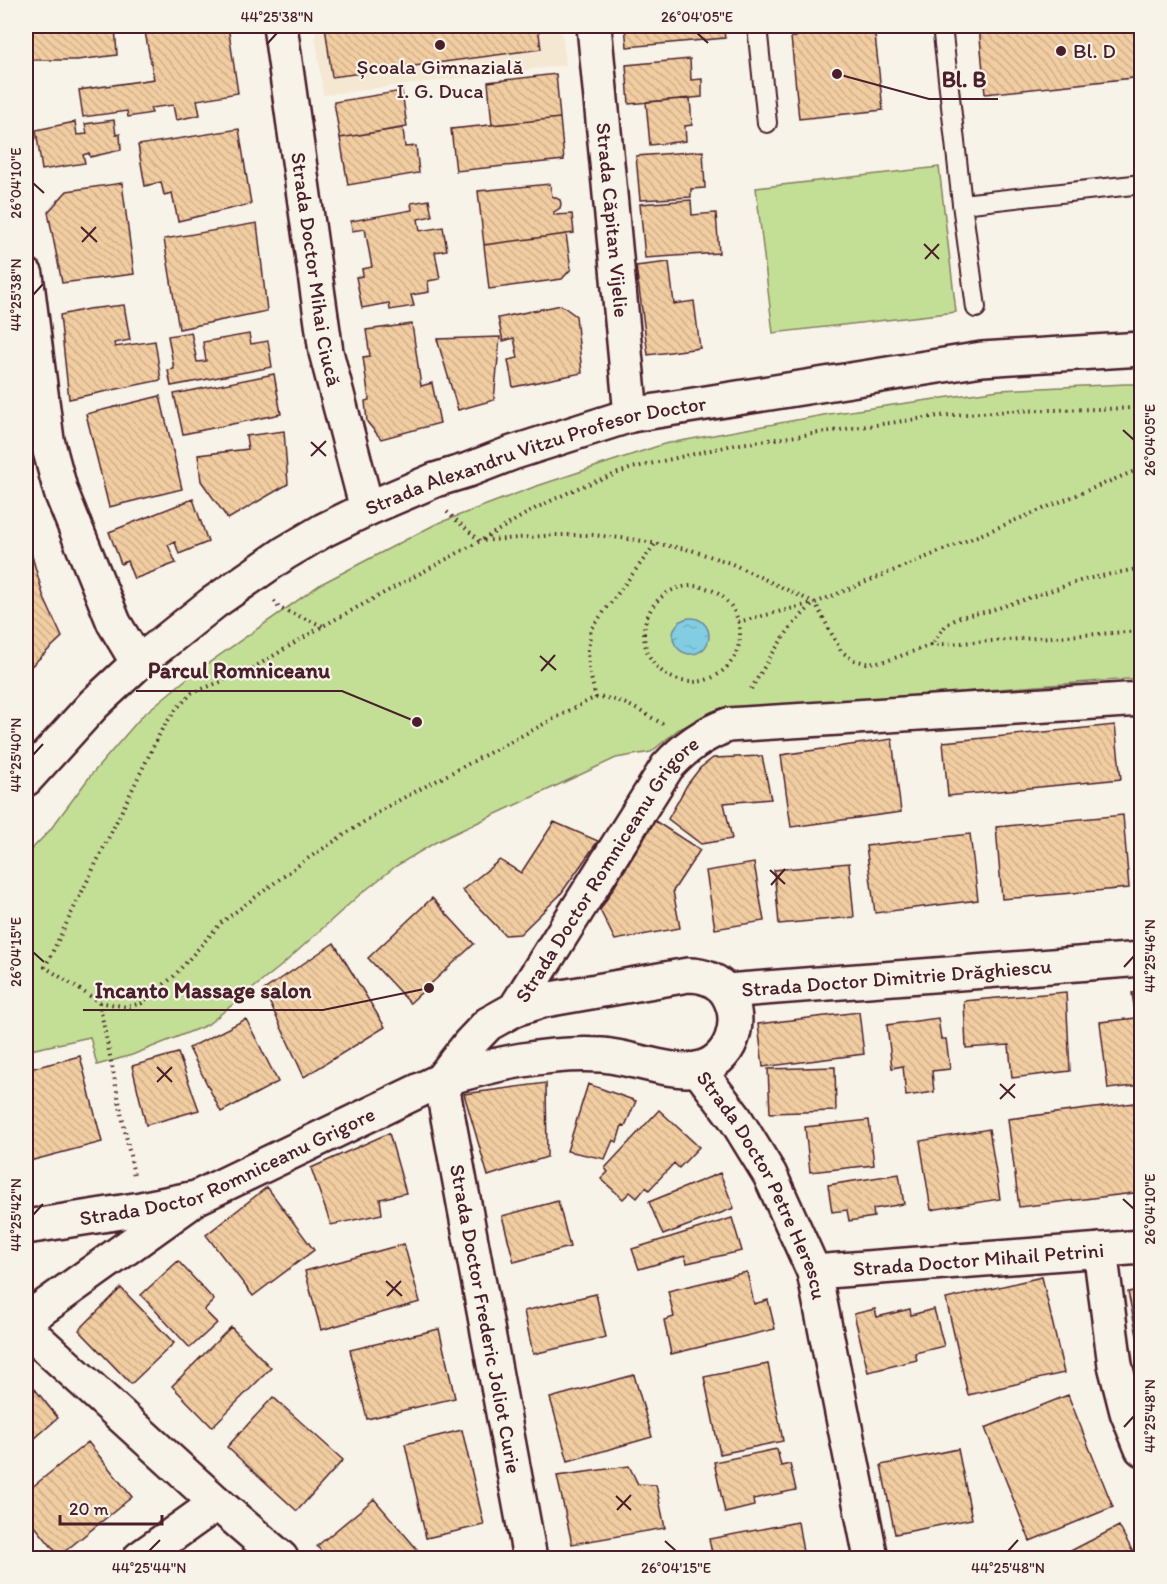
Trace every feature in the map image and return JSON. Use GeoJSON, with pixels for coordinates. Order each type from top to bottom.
{"type":"FeatureCollection","features":[{"type":"Feature","properties":{"kind":"street","name":"Strada Doctor Mihai Ciucă"},"geometry":{"type":"LineString","coordinates":[[280,26],[326,352],[367,508]]}},
{"type":"Feature","properties":{"kind":"street","name":"Strada Căpitan Vijelie"},"geometry":{"type":"LineString","coordinates":[[594,26],[631,414]]}},
{"type":"Feature","properties":{"kind":"street"},"geometry":{"type":"LineString","coordinates":[[26,275],[46,440],[61,492],[114,623],[138,663]]}},
{"type":"Feature","properties":{"kind":"street","name":"Strada Alexandru Vitzu Profesor Doctor"},"geometry":{"type":"LineString","coordinates":[[26,779],[94,704],[138,663],[213,603],[253,574],[324,530],[367,508],[435,480],[631,414],[982,359],[1142,349]]}},
{"type":"Feature","properties":{"kind":"street","name":"Strada Doctor Romniceanu Grigore"},"geometry":{"type":"LineString","coordinates":[[26,1227],[196,1198],[441,1080],[488,1024],[515,1009],[667,767],[696,740],[712,730],[728,725],[1142,699]]}},
{"type":"Feature","properties":{"kind":"street","name":"Strada Doctor Dimitrie Drăghiescu"},"geometry":{"type":"LineString","coordinates":[[515,1009],[545,1000],[688,975],[701,975],[715,981],[726,991],[1142,959]]}},
{"type":"Feature","properties":{"kind":"street"},"geometry":{"type":"LineString","coordinates":[[698,1069],[713,1062],[724,1053],[732,1040],[735,1015],[726,991]]}},
{"type":"Feature","properties":{"kind":"street","name":"Strada Doctor Petre Herescu"},"geometry":{"type":"LineString","coordinates":[[441,1080],[506,1063],[569,1056],[602,1056],[683,1070],[698,1069],[735,1118],[770,1175],[814,1272],[872,1558]]}},
{"type":"Feature","properties":{"kind":"street","name":"Strada Doctor Frederic Joliot Curie"},"geometry":{"type":"LineString","coordinates":[[441,1080],[530,1558]]}},
{"type":"Feature","properties":{"kind":"street"},"geometry":{"type":"LineString","coordinates":[[26,1320],[196,1198]]}},
{"type":"Feature","properties":{"kind":"street","name":"Strada Doctor Mihail Petrini"},"geometry":{"type":"LineString","coordinates":[[814,1272],[1142,1247]]}},
{"type":"Feature","properties":{"kind":"street"},"geometry":{"type":"LineString","coordinates":[[1100,1250],[1115,1365],[1127,1412],[1142,1449]]}},
{"type":"Feature","properties":{"kind":"street"},"geometry":{"type":"LineString","coordinates":[[26,1329],[217,1503],[281,1558]]}},
{"type":"Feature","properties":{"kind":"street"},"geometry":{"type":"LineString","coordinates":[[141,1558],[217,1503]]}},
{"type":"Feature","properties":{"kind":"lane"},"geometry":{"type":"LineString","coordinates":[[757,26],[767,123]]}},
{"type":"Feature","properties":{"kind":"lane"},"geometry":{"type":"LineString","coordinates":[[942,26],[976,308]]}},
{"type":"Feature","properties":{"kind":"lane"},"geometry":{"type":"LineString","coordinates":[[962,204],[1142,184]]}},
{"type":"Feature","properties":{"kind":"path"},"geometry":{"type":"LineString","coordinates":[[696,740],[625,705],[596,698],[390,805],[304,861],[222,922],[174,976],[141,1004],[128,1007],[99,1002],[45,967],[162,729],[177,708],[192,693],[248,671],[323,626],[536,508],[580,487],[632,468],[733,445],[939,416],[1008,411],[1142,408]]}},
{"type":"Feature","properties":{"kind":"path"},"geometry":{"type":"LineString","coordinates":[[738,622],[815,603],[1142,468]]}},
{"type":"Feature","properties":{"kind":"path"},"geometry":{"type":"LineString","coordinates":[[435,480],[447,512],[480,541],[555,535],[593,535],[691,550],[730,563],[815,603],[841,651],[853,660],[866,663],[886,661],[931,645],[1142,631]]}},
{"type":"Feature","properties":{"kind":"path"},"geometry":{"type":"LineString","coordinates":[[596,698],[589,669],[588,650],[591,629],[656,543]]}},
{"type":"Feature","properties":{"kind":"path"},"geometry":{"type":"LineString","coordinates":[[931,645],[946,625],[960,617],[989,611],[1086,579],[1142,568]]}},
{"type":"Feature","properties":{"kind":"path"},"geometry":{"type":"LineString","coordinates":[[253,574],[279,608],[323,626]]}},
{"type":"Feature","properties":{"kind":"path"},"geometry":{"type":"LineString","coordinates":[[682,587],[706,588],[720,595],[732,607],[738,622],[739,637],[736,652],[728,665],[716,675],[702,681],[686,681],[671,677],[658,669],[649,656],[644,641],[644,625],[650,610],[661,598],[674,589],[682,587]]}},
{"type":"Feature","properties":{"kind":"path"},"geometry":{"type":"LineString","coordinates":[[728,725],[786,633],[797,618],[815,603]]}},
{"type":"Feature","properties":{"kind":"path"},"geometry":{"type":"LineString","coordinates":[[99,1002],[141,1209]]}},
{"type":"Feature","properties":{"kind":"shaded area","name":"Școala Gimnazială I. G. Duca"},"geometry":{"type":"Polygon","coordinates":[[[314,26],[561,26],[566,65],[323,95],[314,26]]]}},
{"type":"Feature","properties":{"kind":"green space"},"geometry":{"type":"Polygon","coordinates":[[[939,167],[956,312],[773,333],[756,188],[939,167]]]}},
{"type":"Feature","properties":{"kind":"green space"},"geometry":{"type":"Polygon","coordinates":[[[1141,384],[1141,678],[767,707],[719,714],[679,729],[651,752],[616,758],[436,842],[396,866],[357,897],[281,966],[207,1025],[132,1055],[97,1065],[90,1037],[26,1051],[26,855],[50,830],[91,775],[143,715],[190,676],[321,584],[436,524],[534,487],[664,444],[829,414],[999,390],[1141,384]]]}},
{"type":"Feature","properties":{"kind":"water"},"geometry":{"type":"Polygon","coordinates":[[[691,618],[704,623],[709,636],[704,649],[691,654],[678,649],[673,636],[678,623],[691,618]]]}},
{"type":"Feature","properties":{"kind":"building"},"geometry":{"type":"Polygon","coordinates":[[[26,26],[115,26],[117,55],[77,60],[26,60],[26,26]]]}},
{"type":"Feature","properties":{"kind":"building"},"geometry":{"type":"Polygon","coordinates":[[[191,26],[228,26],[238,93],[197,100],[200,115],[176,120],[173,105],[150,108],[152,113],[128,117],[127,111],[83,117],[79,90],[154,79],[145,32],[191,26]]]}},
{"type":"Feature","properties":{"kind":"building"},"geometry":{"type":"Polygon","coordinates":[[[325,26],[538,26],[541,49],[332,77],[325,26]]]}},
{"type":"Feature","properties":{"kind":"building"},"geometry":{"type":"Polygon","coordinates":[[[625,26],[723,26],[725,38],[627,47],[625,26]]]}},
{"type":"Feature","properties":{"kind":"building"},"geometry":{"type":"Polygon","coordinates":[[[795,26],[874,26],[883,110],[799,119],[791,37],[796,37],[795,26]]]}},
{"type":"Feature","properties":{"kind":"building","name":"Bl. D"},"geometry":{"type":"Polygon","coordinates":[[[979,26],[1142,26],[1142,77],[985,94],[979,26]]]}},
{"type":"Feature","properties":{"kind":"building"},"geometry":{"type":"Polygon","coordinates":[[[690,59],[691,80],[702,79],[702,97],[629,104],[626,65],[690,59]]]}},
{"type":"Feature","properties":{"kind":"building"},"geometry":{"type":"Polygon","coordinates":[[[556,74],[560,118],[492,125],[488,82],[556,74]]]}},
{"type":"Feature","properties":{"kind":"building"},"geometry":{"type":"Polygon","coordinates":[[[402,91],[407,127],[340,138],[334,102],[402,91]]]}},
{"type":"Feature","properties":{"kind":"building"},"geometry":{"type":"Polygon","coordinates":[[[690,98],[692,125],[685,126],[686,141],[650,145],[646,102],[690,98]]]}},
{"type":"Feature","properties":{"kind":"building"},"geometry":{"type":"Polygon","coordinates":[[[560,118],[564,160],[456,171],[451,129],[560,118]]]}},
{"type":"Feature","properties":{"kind":"building"},"geometry":{"type":"Polygon","coordinates":[[[114,120],[116,135],[120,134],[121,150],[90,157],[89,153],[83,155],[85,163],[42,170],[36,130],[75,122],[77,135],[87,134],[85,124],[114,120]]]}},
{"type":"Feature","properties":{"kind":"building"},"geometry":{"type":"Polygon","coordinates":[[[403,128],[405,147],[416,146],[419,173],[348,185],[340,138],[403,128]]]}},
{"type":"Feature","properties":{"kind":"building"},"geometry":{"type":"Polygon","coordinates":[[[239,129],[251,204],[178,221],[172,193],[164,195],[161,182],[145,186],[138,145],[239,129]]]}},
{"type":"Feature","properties":{"kind":"building"},"geometry":{"type":"Polygon","coordinates":[[[703,151],[705,188],[691,189],[691,197],[640,200],[636,156],[703,151]]]}},
{"type":"Feature","properties":{"kind":"building"},"geometry":{"type":"Polygon","coordinates":[[[122,183],[134,274],[62,283],[48,212],[67,191],[122,183]]]}},
{"type":"Feature","properties":{"kind":"building"},"geometry":{"type":"Polygon","coordinates":[[[550,184],[552,196],[560,200],[561,204],[554,215],[572,214],[574,233],[484,245],[478,191],[550,184]]]}},
{"type":"Feature","properties":{"kind":"building"},"geometry":{"type":"Polygon","coordinates":[[[429,200],[432,216],[418,219],[420,231],[443,227],[447,250],[435,252],[440,279],[428,281],[429,292],[411,295],[414,306],[390,310],[389,303],[362,308],[356,277],[363,276],[362,269],[372,267],[365,229],[352,231],[351,221],[412,210],[411,203],[429,200]]]}},
{"type":"Feature","properties":{"kind":"building"},"geometry":{"type":"Polygon","coordinates":[[[691,200],[692,215],[716,213],[719,253],[645,258],[640,204],[691,200]]]}},
{"type":"Feature","properties":{"kind":"building"},"geometry":{"type":"Polygon","coordinates":[[[257,223],[267,311],[179,329],[164,239],[257,223]]]}},
{"type":"Feature","properties":{"kind":"building"},"geometry":{"type":"Polygon","coordinates":[[[566,234],[571,269],[562,279],[489,289],[484,245],[566,234]]]}},
{"type":"Feature","properties":{"kind":"building"},"geometry":{"type":"Polygon","coordinates":[[[669,262],[674,304],[694,301],[700,348],[648,355],[636,266],[669,262]]]}},
{"type":"Feature","properties":{"kind":"building"},"geometry":{"type":"Polygon","coordinates":[[[124,305],[130,340],[114,343],[115,347],[155,341],[161,380],[69,399],[60,315],[124,305]]]}},
{"type":"Feature","properties":{"kind":"building"},"geometry":{"type":"Polygon","coordinates":[[[561,305],[576,316],[582,373],[513,387],[508,360],[518,358],[514,338],[503,341],[498,318],[561,305]]]}},
{"type":"Feature","properties":{"kind":"building"},"geometry":{"type":"Polygon","coordinates":[[[412,324],[421,386],[432,383],[440,423],[381,439],[367,422],[365,401],[369,400],[363,357],[370,356],[366,330],[412,324]]]}},
{"type":"Feature","properties":{"kind":"building"},"geometry":{"type":"Polygon","coordinates":[[[191,332],[197,362],[206,361],[203,342],[249,334],[251,344],[268,341],[272,367],[171,386],[168,370],[174,369],[168,336],[191,332]]]}},
{"type":"Feature","properties":{"kind":"building"},"geometry":{"type":"Polygon","coordinates":[[[500,337],[494,400],[458,410],[437,339],[500,337]]]}},
{"type":"Feature","properties":{"kind":"building"},"geometry":{"type":"Polygon","coordinates":[[[274,374],[281,414],[183,434],[174,394],[274,374]]]}},
{"type":"Feature","properties":{"kind":"building"},"geometry":{"type":"Polygon","coordinates":[[[160,396],[182,489],[109,507],[86,414],[160,396]]]}},
{"type":"Feature","properties":{"kind":"building"},"geometry":{"type":"Polygon","coordinates":[[[284,431],[288,484],[228,519],[201,481],[198,455],[248,449],[246,436],[284,431]]]}},
{"type":"Feature","properties":{"kind":"building"},"geometry":{"type":"Polygon","coordinates":[[[193,499],[208,542],[179,554],[175,542],[168,545],[176,563],[134,579],[127,561],[121,564],[109,532],[193,499]]]}},
{"type":"Feature","properties":{"kind":"building"},"geometry":{"type":"Polygon","coordinates":[[[30,549],[44,598],[62,637],[26,671],[26,550],[30,549]]]}},
{"type":"Feature","properties":{"kind":"building"},"geometry":{"type":"Polygon","coordinates":[[[1115,725],[1121,779],[948,796],[943,742],[1115,725]]]}},
{"type":"Feature","properties":{"kind":"building"},"geometry":{"type":"Polygon","coordinates":[[[892,739],[901,812],[791,827],[781,755],[892,739]]]}},
{"type":"Feature","properties":{"kind":"building"},"geometry":{"type":"Polygon","coordinates":[[[762,756],[771,799],[724,803],[732,839],[701,844],[668,819],[687,785],[700,768],[713,758],[762,756]]]}},
{"type":"Feature","properties":{"kind":"building"},"geometry":{"type":"Polygon","coordinates":[[[1123,815],[1129,888],[1002,899],[996,827],[1123,815]]]}},
{"type":"Feature","properties":{"kind":"building"},"geometry":{"type":"Polygon","coordinates":[[[655,821],[700,850],[673,891],[680,928],[615,940],[600,910],[655,821]]]}},
{"type":"Feature","properties":{"kind":"building"},"geometry":{"type":"Polygon","coordinates":[[[554,822],[598,841],[560,895],[520,934],[505,935],[462,890],[500,860],[521,873],[554,822]]]}},
{"type":"Feature","properties":{"kind":"building"},"geometry":{"type":"Polygon","coordinates":[[[970,834],[978,900],[875,913],[866,846],[970,834]]]}},
{"type":"Feature","properties":{"kind":"building"},"geometry":{"type":"Polygon","coordinates":[[[754,863],[764,921],[715,929],[706,871],[754,863]]]}},
{"type":"Feature","properties":{"kind":"building"},"geometry":{"type":"Polygon","coordinates":[[[849,863],[854,917],[779,924],[774,870],[849,863]]]}},
{"type":"Feature","properties":{"kind":"building"},"geometry":{"type":"Polygon","coordinates":[[[432,898],[474,944],[410,1003],[368,958],[432,898]]]}},
{"type":"Feature","properties":{"kind":"building"},"geometry":{"type":"Polygon","coordinates":[[[334,943],[385,1027],[304,1077],[264,990],[334,943]]]}},
{"type":"Feature","properties":{"kind":"building"},"geometry":{"type":"Polygon","coordinates":[[[1066,992],[1070,1071],[1012,1078],[1009,1045],[966,1048],[964,1001],[1066,992]]]}},
{"type":"Feature","properties":{"kind":"building"},"geometry":{"type":"Polygon","coordinates":[[[1142,992],[1142,1085],[1108,1089],[1100,1022],[1136,1018],[1132,993],[1142,992]]]}},
{"type":"Feature","properties":{"kind":"building"},"geometry":{"type":"Polygon","coordinates":[[[859,1012],[864,1054],[763,1067],[758,1024],[859,1012]]]}},
{"type":"Feature","properties":{"kind":"building"},"geometry":{"type":"Polygon","coordinates":[[[938,1018],[941,1039],[946,1039],[950,1069],[932,1071],[934,1092],[906,1096],[903,1066],[892,1068],[887,1025],[938,1018]]]}},
{"type":"Feature","properties":{"kind":"building"},"geometry":{"type":"Polygon","coordinates":[[[246,1019],[278,1082],[221,1112],[189,1048],[246,1019]]]}},
{"type":"Feature","properties":{"kind":"building"},"geometry":{"type":"Polygon","coordinates":[[[178,1053],[199,1110],[146,1125],[132,1066],[178,1053]]]}},
{"type":"Feature","properties":{"kind":"building"},"geometry":{"type":"Polygon","coordinates":[[[80,1056],[102,1142],[26,1162],[26,1070],[80,1056]]]}},
{"type":"Feature","properties":{"kind":"building"},"geometry":{"type":"Polygon","coordinates":[[[835,1067],[836,1111],[770,1113],[768,1069],[835,1067]]]}},
{"type":"Feature","properties":{"kind":"building"},"geometry":{"type":"Polygon","coordinates":[[[546,1083],[547,1157],[488,1176],[464,1094],[546,1083]]]}},
{"type":"Feature","properties":{"kind":"building"},"geometry":{"type":"Polygon","coordinates":[[[588,1084],[636,1101],[625,1126],[622,1125],[617,1142],[613,1140],[605,1159],[567,1151],[588,1084]]]}},
{"type":"Feature","properties":{"kind":"building"},"geometry":{"type":"Polygon","coordinates":[[[1134,1103],[1142,1165],[1142,1192],[1019,1207],[1008,1119],[1134,1103]]]}},
{"type":"Feature","properties":{"kind":"building"},"geometry":{"type":"Polygon","coordinates":[[[659,1110],[699,1147],[679,1168],[674,1163],[649,1190],[646,1187],[637,1198],[630,1192],[623,1199],[601,1179],[608,1172],[605,1168],[659,1110]]]}},
{"type":"Feature","properties":{"kind":"building"},"geometry":{"type":"Polygon","coordinates":[[[869,1120],[874,1165],[810,1172],[805,1127],[869,1120]]]}},
{"type":"Feature","properties":{"kind":"building"},"geometry":{"type":"Polygon","coordinates":[[[989,1129],[1000,1199],[931,1210],[920,1141],[989,1129]]]}},
{"type":"Feature","properties":{"kind":"building"},"geometry":{"type":"Polygon","coordinates":[[[389,1133],[406,1193],[380,1199],[382,1214],[331,1225],[311,1168],[389,1133]]]}},
{"type":"Feature","properties":{"kind":"building"},"geometry":{"type":"Polygon","coordinates":[[[720,1173],[734,1208],[663,1235],[649,1202],[720,1173]]]}},
{"type":"Feature","properties":{"kind":"building"},"geometry":{"type":"Polygon","coordinates":[[[899,1174],[904,1204],[873,1209],[874,1217],[849,1221],[847,1210],[832,1212],[828,1185],[899,1174]]]}},
{"type":"Feature","properties":{"kind":"building"},"geometry":{"type":"Polygon","coordinates":[[[267,1187],[314,1250],[253,1296],[206,1235],[267,1187]]]}},
{"type":"Feature","properties":{"kind":"building"},"geometry":{"type":"Polygon","coordinates":[[[558,1201],[570,1247],[514,1262],[502,1216],[558,1201]]]}},
{"type":"Feature","properties":{"kind":"building"},"geometry":{"type":"Polygon","coordinates":[[[732,1218],[742,1251],[687,1263],[685,1256],[639,1269],[632,1249],[732,1218]]]}},
{"type":"Feature","properties":{"kind":"building"},"geometry":{"type":"Polygon","coordinates":[[[404,1244],[420,1302],[321,1330],[305,1271],[404,1244]]]}},
{"type":"Feature","properties":{"kind":"building"},"geometry":{"type":"Polygon","coordinates":[[[178,1261],[214,1300],[204,1310],[217,1323],[190,1348],[141,1295],[178,1261]]]}},
{"type":"Feature","properties":{"kind":"building"},"geometry":{"type":"Polygon","coordinates":[[[747,1272],[754,1304],[768,1300],[775,1329],[671,1354],[664,1320],[674,1317],[668,1291],[747,1272]]]}},
{"type":"Feature","properties":{"kind":"building"},"geometry":{"type":"Polygon","coordinates":[[[1042,1277],[1064,1373],[968,1395],[946,1299],[1042,1277]]]}},
{"type":"Feature","properties":{"kind":"building"},"geometry":{"type":"Polygon","coordinates":[[[121,1288],[174,1343],[131,1384],[79,1330],[121,1288]]]}},
{"type":"Feature","properties":{"kind":"building"},"geometry":{"type":"Polygon","coordinates":[[[1142,1289],[1142,1340],[1138,1340],[1128,1292],[1142,1289]]]}},
{"type":"Feature","properties":{"kind":"building"},"geometry":{"type":"Polygon","coordinates":[[[596,1294],[606,1337],[533,1354],[524,1311],[596,1294]]]}},
{"type":"Feature","properties":{"kind":"building"},"geometry":{"type":"Polygon","coordinates":[[[875,1309],[877,1317],[910,1309],[911,1315],[934,1309],[944,1346],[915,1353],[917,1360],[868,1372],[854,1314],[875,1309]]]}},
{"type":"Feature","properties":{"kind":"building"},"geometry":{"type":"Polygon","coordinates":[[[231,1327],[271,1368],[212,1427],[172,1386],[231,1327]]]}},
{"type":"Feature","properties":{"kind":"building"},"geometry":{"type":"Polygon","coordinates":[[[439,1329],[455,1398],[367,1419],[350,1350],[439,1329]]]}},
{"type":"Feature","properties":{"kind":"building"},"geometry":{"type":"Polygon","coordinates":[[[768,1364],[783,1441],[720,1454],[704,1377],[768,1364]]]}},
{"type":"Feature","properties":{"kind":"building"},"geometry":{"type":"Polygon","coordinates":[[[634,1375],[652,1437],[568,1461],[550,1398],[634,1375]]]}},
{"type":"Feature","properties":{"kind":"building"},"geometry":{"type":"Polygon","coordinates":[[[26,1378],[58,1418],[26,1446],[26,1378]]]}},
{"type":"Feature","properties":{"kind":"building"},"geometry":{"type":"Polygon","coordinates":[[[1068,1395],[1113,1507],[1030,1541],[985,1428],[1068,1395]]]}},
{"type":"Feature","properties":{"kind":"building"},"geometry":{"type":"Polygon","coordinates":[[[273,1397],[343,1460],[297,1511],[227,1447],[273,1397]]]}},
{"type":"Feature","properties":{"kind":"building"},"geometry":{"type":"Polygon","coordinates":[[[462,1430],[484,1525],[426,1538],[405,1444],[462,1430]]]}},
{"type":"Feature","properties":{"kind":"building"},"geometry":{"type":"Polygon","coordinates":[[[88,1442],[132,1497],[59,1556],[26,1515],[26,1492],[88,1442]]]}},
{"type":"Feature","properties":{"kind":"building"},"geometry":{"type":"Polygon","coordinates":[[[777,1449],[781,1466],[790,1464],[796,1490],[753,1499],[754,1506],[725,1513],[714,1462],[777,1449]]]}},
{"type":"Feature","properties":{"kind":"building"},"geometry":{"type":"Polygon","coordinates":[[[958,1449],[972,1519],[895,1534],[881,1465],[958,1449]]]}},
{"type":"Feature","properties":{"kind":"building"},"geometry":{"type":"Polygon","coordinates":[[[629,1466],[638,1484],[656,1485],[665,1528],[572,1544],[557,1476],[629,1466]]]}},
{"type":"Feature","properties":{"kind":"building"},"geometry":{"type":"Polygon","coordinates":[[[374,1499],[423,1556],[420,1558],[327,1558],[317,1546],[374,1499]]]}},
{"type":"Feature","properties":{"kind":"building"},"geometry":{"type":"Polygon","coordinates":[[[798,1522],[804,1558],[713,1558],[709,1539],[798,1522]]]}},
{"type":"Feature","properties":{"kind":"building"},"geometry":{"type":"Polygon","coordinates":[[[1119,1526],[1136,1558],[1057,1558],[1119,1526]]]}},
{"type":"Feature","properties":{"kind":"place","name":"Școala Gimnazială I. G. Duca"},"geometry":{"type":"Point","coordinates":[440,45]}},
{"type":"Feature","properties":{"kind":"place","name":"Bl. D"},"geometry":{"type":"Point","coordinates":[1061,51]}},
{"type":"Feature","properties":{"kind":"place","name":"Bl. B"},"geometry":{"type":"Point","coordinates":[837,74]}},
{"type":"Feature","properties":{"kind":"place","name":"Parcul Romniceanu"},"geometry":{"type":"Point","coordinates":[417,722]}},
{"type":"Feature","properties":{"kind":"place","name":"Incanto Massage salon"},"geometry":{"type":"Point","coordinates":[429,988]}}]}
